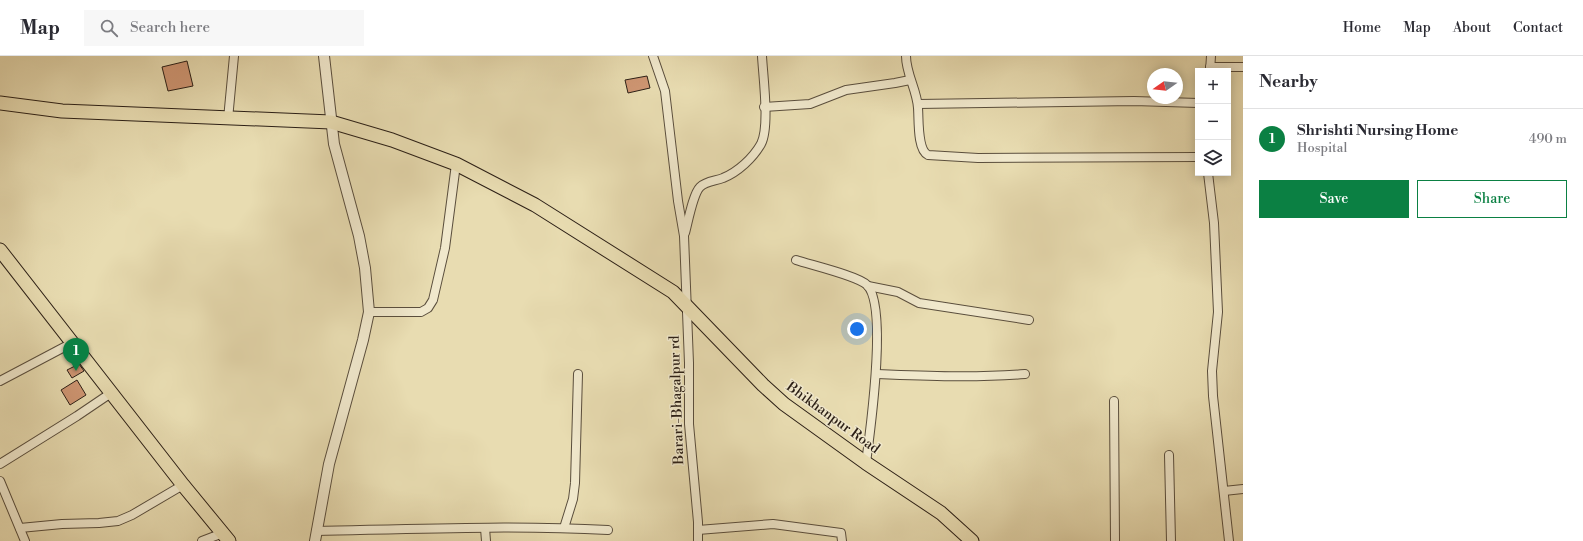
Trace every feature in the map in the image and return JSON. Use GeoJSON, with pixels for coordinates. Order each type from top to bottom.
{"type":"FeatureCollection","features":[{"type":"Feature","properties":{"kind":"main road","name":"Bhikhanpur Road"},"geometry":{"type":"LineString","coordinates":[[0,103],[62,112],[331,122],[392,140],[456,164],[535,205],[673,292],[763,385],[784,404],[866,463],[940,513],[972,541]]}},
{"type":"Feature","properties":{"kind":"main road"},"geometry":{"type":"LineString","coordinates":[[0,250],[183,485],[226,537]]}},
{"type":"Feature","properties":{"kind":"street"},"geometry":{"type":"LineString","coordinates":[[228,119],[234,56]]}},
{"type":"Feature","properties":{"kind":"street"},"geometry":{"type":"LineString","coordinates":[[324,56],[331,122],[337,160],[359,236],[365,268],[369,312],[330,464],[315,536],[485,528],[564,528],[608,530]]}},
{"type":"Feature","properties":{"kind":"street"},"geometry":{"type":"LineString","coordinates":[[653,56],[665,91],[678,201],[684,236]]}},
{"type":"Feature","properties":{"kind":"street"},"geometry":{"type":"LineString","coordinates":[[684,236],[695,196],[700,187],[732,173],[745,163],[761,143],[765,127],[762,56]]}},
{"type":"Feature","properties":{"kind":"street"},"geometry":{"type":"LineString","coordinates":[[906,56],[907,71],[918,104],[920,144],[922,151],[928,155],[978,158],[1195,157]]}},
{"type":"Feature","properties":{"kind":"street"},"geometry":{"type":"LineString","coordinates":[[1210,68],[1211,56]]}},
{"type":"Feature","properties":{"kind":"street"},"geometry":{"type":"LineString","coordinates":[[1226,68],[1243,67]]}},
{"type":"Feature","properties":{"kind":"street"},"geometry":{"type":"LineString","coordinates":[[764,106],[810,104],[846,90],[910,80]]}},
{"type":"Feature","properties":{"kind":"street"},"geometry":{"type":"LineString","coordinates":[[918,104],[1134,101],[1195,103]]}},
{"type":"Feature","properties":{"kind":"street"},"geometry":{"type":"LineString","coordinates":[[369,312],[421,312],[428,308],[433,300],[445,248],[456,164]]}},
{"type":"Feature","properties":{"kind":"street"},"geometry":{"type":"LineString","coordinates":[[1208,176],[1214,223],[1218,305],[1212,371],[1213,396],[1229,541]]}},
{"type":"Feature","properties":{"kind":"street","name":"Barari-Bhagalpur rd"},"geometry":{"type":"LineString","coordinates":[[684,236],[689,424],[698,541]]}},
{"type":"Feature","properties":{"kind":"street"},"geometry":{"type":"LineString","coordinates":[[796,260],[852,278],[868,286],[898,292],[919,303],[1029,320]]}},
{"type":"Feature","properties":{"kind":"street"},"geometry":{"type":"LineString","coordinates":[[866,463],[876,374],[877,327],[875,301],[868,286]]}},
{"type":"Feature","properties":{"kind":"street"},"geometry":{"type":"LineString","coordinates":[[0,381],[72,343]]}},
{"type":"Feature","properties":{"kind":"street"},"geometry":{"type":"LineString","coordinates":[[564,528],[573,499],[575,483],[578,374]]}},
{"type":"Feature","properties":{"kind":"street"},"geometry":{"type":"LineString","coordinates":[[876,374],[955,377],[1025,374]]}},
{"type":"Feature","properties":{"kind":"street"},"geometry":{"type":"LineString","coordinates":[[0,464],[111,393]]}},
{"type":"Feature","properties":{"kind":"street"},"geometry":{"type":"LineString","coordinates":[[1114,401],[1115,541]]}},
{"type":"Feature","properties":{"kind":"street"},"geometry":{"type":"LineString","coordinates":[[1169,455],[1171,541]]}},
{"type":"Feature","properties":{"kind":"street"},"geometry":{"type":"LineString","coordinates":[[0,481],[25,541]]}},
{"type":"Feature","properties":{"kind":"street"},"geometry":{"type":"LineString","coordinates":[[20,528],[118,521],[132,515],[183,485]]}},
{"type":"Feature","properties":{"kind":"street"},"geometry":{"type":"LineString","coordinates":[[1224,491],[1243,489]]}},
{"type":"Feature","properties":{"kind":"street"},"geometry":{"type":"LineString","coordinates":[[698,530],[772,524],[841,533],[842,541]]}},
{"type":"Feature","properties":{"kind":"street"},"geometry":{"type":"LineString","coordinates":[[485,528],[486,541]]}},
{"type":"Feature","properties":{"kind":"street"},"geometry":{"type":"LineString","coordinates":[[202,541],[226,537]]}},
{"type":"Feature","properties":{"kind":"building"},"geometry":{"type":"Polygon","coordinates":[[[187,61],[193,86],[168,91],[162,67],[187,61]]]}},
{"type":"Feature","properties":{"kind":"building"},"geometry":{"type":"Polygon","coordinates":[[[647,76],[650,88],[628,93],[625,80],[647,76]]]}},
{"type":"Feature","properties":{"kind":"building"},"geometry":{"type":"Polygon","coordinates":[[[79,364],[84,371],[72,378],[67,370],[79,364]]]}},
{"type":"Feature","properties":{"kind":"building"},"geometry":{"type":"Polygon","coordinates":[[[77,380],[86,395],[70,405],[61,390],[77,380]]]}},
{"type":"Feature","properties":{"kind":"place","name":"Shrishti Nursing Home"},"geometry":{"type":"Point","coordinates":[76,371]}}]}
